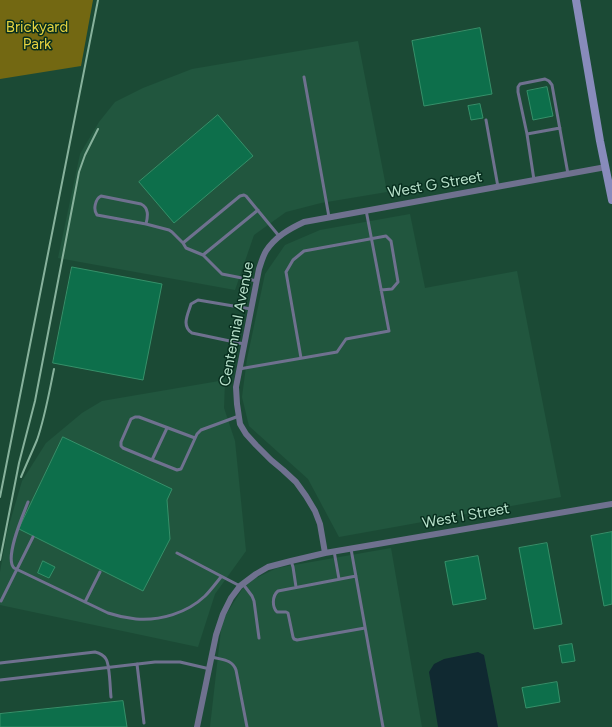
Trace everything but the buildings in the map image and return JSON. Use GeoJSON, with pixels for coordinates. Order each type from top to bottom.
{"type":"FeatureCollection","features":[{"type":"Feature","properties":{"kind":"street"},"geometry":{"type":"LineString","coordinates":[[576,0],[600,141],[612,200]]}},
{"type":"Feature","properties":{"kind":"street","name":"West G Street"},"geometry":{"type":"LineString","coordinates":[[274,241],[290,228],[304,222],[606,167]]}},
{"type":"Feature","properties":{"kind":"street","name":"Centennial Avenue"},"geometry":{"type":"LineString","coordinates":[[274,241],[265,252],[259,269],[239,369],[236,387],[240,424],[246,434],[256,445],[296,482],[309,501],[320,524],[325,553]]}},
{"type":"Feature","properties":{"kind":"street","name":"West I Street"},"geometry":{"type":"LineString","coordinates":[[197,727],[216,635],[223,614],[231,598],[241,585],[268,567],[325,553],[612,504]]}},
{"type":"Feature","properties":{"kind":"lane"},"geometry":{"type":"LineString","coordinates":[[304,77],[329,217]]}},
{"type":"Feature","properties":{"kind":"lane"},"geometry":{"type":"LineString","coordinates":[[534,180],[518,87],[520,84],[545,79],[552,86],[568,174]]}},
{"type":"Feature","properties":{"kind":"lane"},"geometry":{"type":"LineString","coordinates":[[486,120],[498,187]]}},
{"type":"Feature","properties":{"kind":"lane"},"geometry":{"type":"LineString","coordinates":[[527,134],[560,128]]}},
{"type":"Feature","properties":{"kind":"lane"},"geometry":{"type":"LineString","coordinates":[[183,243],[240,196],[244,195],[280,236]]}},
{"type":"Feature","properties":{"kind":"lane"},"geometry":{"type":"LineString","coordinates":[[146,224],[148,212],[141,204],[101,196],[96,199],[95,213],[97,215],[169,230],[183,243],[186,248],[203,255],[222,274],[257,281]]}},
{"type":"Feature","properties":{"kind":"lane"},"geometry":{"type":"LineString","coordinates":[[203,255],[258,210]]}},
{"type":"Feature","properties":{"kind":"lane"},"geometry":{"type":"LineString","coordinates":[[239,369],[337,352],[346,339],[389,332],[366,210]]}},
{"type":"Feature","properties":{"kind":"lane"},"geometry":{"type":"LineString","coordinates":[[301,358],[286,272],[293,260],[304,251],[386,236],[391,241],[398,282],[392,288],[381,290]]}},
{"type":"Feature","properties":{"kind":"lane"},"geometry":{"type":"LineString","coordinates":[[244,344],[192,333],[186,327],[186,323],[191,304],[198,300],[251,309]]}},
{"type":"Feature","properties":{"kind":"lane"},"geometry":{"type":"LineString","coordinates":[[195,438],[139,417],[135,417],[131,418],[121,442],[121,446],[177,470],[181,469],[197,434],[201,430],[239,416]]}},
{"type":"Feature","properties":{"kind":"lane"},"geometry":{"type":"LineString","coordinates":[[152,460],[167,428]]}},
{"type":"Feature","properties":{"kind":"lane"},"geometry":{"type":"LineString","coordinates":[[28,502],[19,524],[10,557],[12,566],[108,613],[120,617],[136,619],[167,617],[187,608],[204,597],[221,577]]}},
{"type":"Feature","properties":{"kind":"lane"},"geometry":{"type":"LineString","coordinates":[[1,601],[33,536]]}},
{"type":"Feature","properties":{"kind":"lane"},"geometry":{"type":"LineString","coordinates":[[351,549],[383,727]]}},
{"type":"Feature","properties":{"kind":"lane"},"geometry":{"type":"LineString","coordinates":[[334,552],[339,579]]}},
{"type":"Feature","properties":{"kind":"lane"},"geometry":{"type":"LineString","coordinates":[[177,553],[221,577],[241,585],[252,596],[259,638]]}},
{"type":"Feature","properties":{"kind":"lane"},"geometry":{"type":"LineString","coordinates":[[291,561],[296,587]]}},
{"type":"Feature","properties":{"kind":"lane"},"geometry":{"type":"LineString","coordinates":[[85,602],[100,572]]}},
{"type":"Feature","properties":{"kind":"lane"},"geometry":{"type":"LineString","coordinates":[[356,576],[278,591],[275,594],[274,599],[276,612],[288,613],[295,640],[365,628]]}},
{"type":"Feature","properties":{"kind":"lane"},"geometry":{"type":"LineString","coordinates":[[0,663],[95,652],[99,653],[103,655],[107,662],[111,697]]}},
{"type":"Feature","properties":{"kind":"lane"},"geometry":{"type":"LineString","coordinates":[[212,657],[232,663],[236,670],[247,727]]}},
{"type":"Feature","properties":{"kind":"lane"},"geometry":{"type":"LineString","coordinates":[[0,680],[108,667],[168,662],[180,662],[210,669]]}},
{"type":"Feature","properties":{"kind":"lane"},"geometry":{"type":"LineString","coordinates":[[137,664],[144,723]]}},
{"type":"Feature","properties":{"kind":"shaded area"},"geometry":{"type":"Polygon","coordinates":[[[358,41],[387,192],[321,203],[286,212],[254,235],[235,290],[58,258],[80,154],[99,122],[115,102],[143,88],[192,69],[358,41]]]}},
{"type":"Feature","properties":{"kind":"shaded area"},"geometry":{"type":"Polygon","coordinates":[[[410,214],[425,288],[517,271],[561,497],[339,537],[308,479],[249,426],[242,397],[247,359],[265,274],[285,245],[320,230],[410,214]]]}},
{"type":"Feature","properties":{"kind":"shaded area"},"geometry":{"type":"Polygon","coordinates":[[[225,380],[224,408],[235,441],[246,551],[215,594],[198,647],[0,605],[0,572],[7,532],[22,481],[46,443],[82,413],[102,401],[225,380]]]}},
{"type":"Feature","properties":{"kind":"shaded area"},"geometry":{"type":"Polygon","coordinates":[[[391,548],[422,727],[210,727],[222,621],[246,583],[277,568],[391,548]]]}},
{"type":"Feature","properties":{"kind":"green space","name":"Brickyard Park"},"geometry":{"type":"Polygon","coordinates":[[[0,0],[93,0],[81,66],[0,79],[0,0]]]}},
{"type":"Feature","properties":{"kind":"water"},"geometry":{"type":"Polygon","coordinates":[[[478,652],[484,655],[498,727],[438,727],[429,672],[434,664],[444,659],[478,652]]]}},
{"type":"Feature","properties":{"kind":"railway"},"geometry":{"type":"LineString","coordinates":[[0,497],[98,0]]}},
{"type":"Feature","properties":{"kind":"railway"},"geometry":{"type":"LineString","coordinates":[[0,560],[19,463],[35,401],[79,172],[85,155],[98,129]]}},
{"type":"Feature","properties":{"kind":"railway"},"geometry":{"type":"LineString","coordinates":[[21,477],[40,431],[54,369]]}}]}
